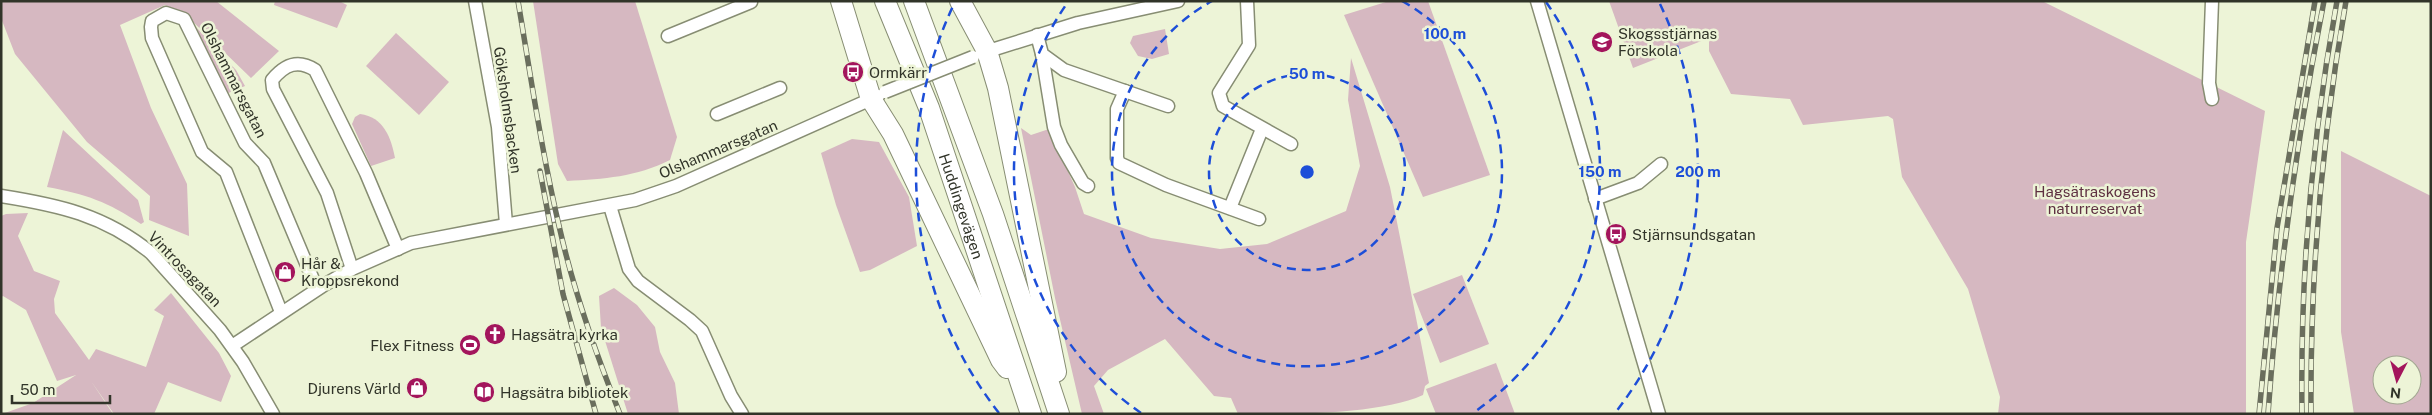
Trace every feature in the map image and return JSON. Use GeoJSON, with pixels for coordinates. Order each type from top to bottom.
{"type":"FeatureCollection","features":[{"type":"Feature","properties":{"kind":"main road"},"geometry":{"type":"LineString","coordinates":[[842,1],[893,134],[1001,360],[1023,389]]}},
{"type":"Feature","properties":{"kind":"main road","name":"Huddingevägen"},"geometry":{"type":"LineString","coordinates":[[885,1],[929,108],[1031,414]]}},
{"type":"Feature","properties":{"kind":"main road","name":"Huddingevägen"},"geometry":{"type":"LineString","coordinates":[[914,1],[993,214],[1059,414]]}},
{"type":"Feature","properties":{"kind":"main road"},"geometry":{"type":"LineString","coordinates":[[960,1],[980,54],[998,88],[1055,367],[1059,414]]}},
{"type":"Feature","properties":{"kind":"street","name":"Göksholmsbacken"},"geometry":{"type":"LineString","coordinates":[[475,1],[498,127],[506,224]]}},
{"type":"Feature","properties":{"kind":"street","name":"Olshammarsgatan"},"geometry":{"type":"LineString","coordinates":[[232,346],[317,289],[352,269],[411,243],[610,206],[676,186],[878,95],[980,54],[1078,23],[1178,1]]}},
{"type":"Feature","properties":{"kind":"street"},"geometry":{"type":"LineString","coordinates":[[1247,1],[1249,45],[1219,93],[1220,100],[1223,106],[1291,144]]}},
{"type":"Feature","properties":{"kind":"street"},"geometry":{"type":"LineString","coordinates":[[1537,1],[1659,414]]}},
{"type":"Feature","properties":{"kind":"street"},"geometry":{"type":"LineString","coordinates":[[2212,1],[2209,84],[2212,99]]}},
{"type":"Feature","properties":{"kind":"street"},"geometry":{"type":"LineString","coordinates":[[668,36],[751,2]]}},
{"type":"Feature","properties":{"kind":"street","name":"Olshammarsgatan"},"geometry":{"type":"LineString","coordinates":[[281,312],[226,172],[202,152],[198,144],[152,38],[150,27],[152,21],[166,13],[184,18],[245,143],[264,163],[317,289]]}},
{"type":"Feature","properties":{"kind":"street"},"geometry":{"type":"LineString","coordinates":[[1038,35],[1054,128],[1061,145],[1083,183],[1088,186]]}},
{"type":"Feature","properties":{"kind":"street"},"geometry":{"type":"LineString","coordinates":[[1042,54],[1064,70],[1168,106]]}},
{"type":"Feature","properties":{"kind":"street","name":"Olshammarsgatan"},"geometry":{"type":"LineString","coordinates":[[352,269],[327,193],[273,89],[272,80],[278,73],[290,65],[305,64],[315,70],[366,173],[398,249]]}},
{"type":"Feature","properties":{"kind":"street"},"geometry":{"type":"LineString","coordinates":[[717,114],[780,88]]}},
{"type":"Feature","properties":{"kind":"street"},"geometry":{"type":"LineString","coordinates":[[1125,91],[1117,109],[1117,158],[1119,163],[1166,185],[1259,219]]}},
{"type":"Feature","properties":{"kind":"street"},"geometry":{"type":"LineString","coordinates":[[1230,208],[1262,129]]}},
{"type":"Feature","properties":{"kind":"street"},"geometry":{"type":"LineString","coordinates":[[1595,199],[1638,183],[1661,164]]}},
{"type":"Feature","properties":{"kind":"street","name":"Vintrosagatan"},"geometry":{"type":"LineString","coordinates":[[1,196],[39,202],[84,214],[112,226],[151,254],[220,330],[232,346],[273,414]]}},
{"type":"Feature","properties":{"kind":"street"},"geometry":{"type":"LineString","coordinates":[[610,206],[628,269],[638,281],[702,331],[731,396],[742,414]]}},
{"type":"Feature","properties":{"kind":"green space"},"geometry":{"type":"Polygon","coordinates":[[[1,1],[216,1],[279,51],[251,78],[189,18],[165,5],[120,25],[151,108],[187,184],[189,236],[149,220],[150,196],[87,142],[15,54],[1,18],[1,1]]]}},
{"type":"Feature","properties":{"kind":"green space"},"geometry":{"type":"Polygon","coordinates":[[[275,1],[339,1],[347,5],[337,28],[274,5],[275,1]]]}},
{"type":"Feature","properties":{"kind":"green space"},"geometry":{"type":"Polygon","coordinates":[[[533,1],[635,1],[677,137],[670,160],[632,174],[567,181],[558,164],[533,1]]]}},
{"type":"Feature","properties":{"kind":"green space"},"geometry":{"type":"Polygon","coordinates":[[[1389,1],[1428,1],[1490,175],[1423,197],[1344,15],[1389,1]]]}},
{"type":"Feature","properties":{"kind":"green space","name":"Hagsätraskogens naturreservat"},"geometry":{"type":"Polygon","coordinates":[[[1609,1],[2042,1],[2265,111],[2246,242],[2246,414],[1998,414],[2000,397],[1968,289],[1902,177],[1893,119],[1888,116],[1803,125],[1790,99],[1731,94],[1709,51],[1709,38],[1633,68],[1609,1]]]}},
{"type":"Feature","properties":{"kind":"green space"},"geometry":{"type":"Polygon","coordinates":[[[196,27],[236,70],[245,86],[226,94],[196,27]]]}},
{"type":"Feature","properties":{"kind":"green space"},"geometry":{"type":"Polygon","coordinates":[[[1165,29],[1169,54],[1152,59],[1138,56],[1130,43],[1133,36],[1165,29]]]}},
{"type":"Feature","properties":{"kind":"green space"},"geometry":{"type":"Polygon","coordinates":[[[396,33],[449,82],[419,115],[366,66],[396,33]]]}},
{"type":"Feature","properties":{"kind":"green space"},"geometry":{"type":"Polygon","coordinates":[[[1351,58],[1390,187],[1429,383],[1425,386],[1423,395],[1405,402],[1359,410],[1238,414],[1231,398],[1214,396],[1165,339],[1108,370],[1094,386],[1104,414],[1082,414],[1055,298],[1021,128],[1031,135],[1049,129],[1075,187],[1084,214],[1151,238],[1220,249],[1267,244],[1346,211],[1360,166],[1348,100],[1351,58]]]}},
{"type":"Feature","properties":{"kind":"green space"},"geometry":{"type":"Polygon","coordinates":[[[360,114],[375,119],[381,124],[391,143],[395,158],[371,166],[352,124],[355,117],[360,114]]]}},
{"type":"Feature","properties":{"kind":"green space"},"geometry":{"type":"Polygon","coordinates":[[[63,130],[138,200],[144,222],[141,224],[107,204],[96,200],[47,187],[63,130]]]}},
{"type":"Feature","properties":{"kind":"green space"},"geometry":{"type":"Polygon","coordinates":[[[852,139],[879,142],[909,197],[917,246],[870,270],[860,272],[836,205],[821,153],[852,139]]]}},
{"type":"Feature","properties":{"kind":"green space"},"geometry":{"type":"Polygon","coordinates":[[[2341,151],[2431,196],[2431,414],[2354,414],[2341,332],[2341,151]]]}},
{"type":"Feature","properties":{"kind":"green space"},"geometry":{"type":"Polygon","coordinates":[[[28,213],[18,236],[34,271],[60,281],[54,299],[55,313],[89,360],[96,349],[146,367],[164,316],[154,310],[171,293],[219,353],[231,376],[221,402],[168,382],[154,414],[114,414],[91,381],[113,414],[2,414],[33,403],[76,375],[57,381],[26,310],[3,296],[1,297],[1,216],[28,213]]]}},
{"type":"Feature","properties":{"kind":"green space"},"geometry":{"type":"Polygon","coordinates":[[[1462,275],[1489,344],[1440,363],[1413,294],[1462,275]]]}},
{"type":"Feature","properties":{"kind":"green space"},"geometry":{"type":"Polygon","coordinates":[[[614,288],[637,305],[655,327],[660,352],[675,383],[679,414],[628,414],[601,328],[599,296],[614,288]]]}},
{"type":"Feature","properties":{"kind":"green space"},"geometry":{"type":"Polygon","coordinates":[[[1496,363],[1515,414],[1436,414],[1426,389],[1496,363]]]}},
{"type":"Feature","properties":{"kind":"railway"},"geometry":{"type":"LineString","coordinates":[[518,1],[542,144],[566,253],[586,323],[620,414]]}},
{"type":"Feature","properties":{"kind":"railway"},"geometry":{"type":"LineString","coordinates":[[2259,414],[2277,228],[2315,1]]}},
{"type":"Feature","properties":{"kind":"railway"},"geometry":{"type":"LineString","coordinates":[[2268,414],[2283,258],[2305,104],[2324,1]]}},
{"type":"Feature","properties":{"kind":"railway"},"geometry":{"type":"LineString","coordinates":[[2302,414],[2303,310],[2309,207],[2314,155],[2337,1]]}},
{"type":"Feature","properties":{"kind":"railway"},"geometry":{"type":"LineString","coordinates":[[2311,414],[2313,310],[2319,207],[2330,104],[2346,1]]}},
{"type":"Feature","properties":{"kind":"railway"},"geometry":{"type":"LineString","coordinates":[[540,171],[563,294],[596,414]]}},
{"type":"Feature","properties":{"kind":"place","name":"Skogsstjärnas Förskola"},"geometry":{"type":"Point","coordinates":[1602,42]}},
{"type":"Feature","properties":{"kind":"place","name":"Ormkärr"},"geometry":{"type":"Point","coordinates":[853,72]}},
{"type":"Feature","properties":{"kind":"place","name":"Stjärnsundsgatan"},"geometry":{"type":"Point","coordinates":[1616,234]}},
{"type":"Feature","properties":{"kind":"place","name":"Hår & Kroppsrekond"},"geometry":{"type":"Point","coordinates":[285,272]}},
{"type":"Feature","properties":{"kind":"place","name":"Hagsätra kyrka"},"geometry":{"type":"Point","coordinates":[495,334]}},
{"type":"Feature","properties":{"kind":"place","name":"Flex Fitness"},"geometry":{"type":"Point","coordinates":[470,345]}},
{"type":"Feature","properties":{"kind":"place","name":"Djurens Värld"},"geometry":{"type":"Point","coordinates":[417,388]}},
{"type":"Feature","properties":{"kind":"place","name":"Hagsätra bibliotek"},"geometry":{"type":"Point","coordinates":[484,392]}}]}
